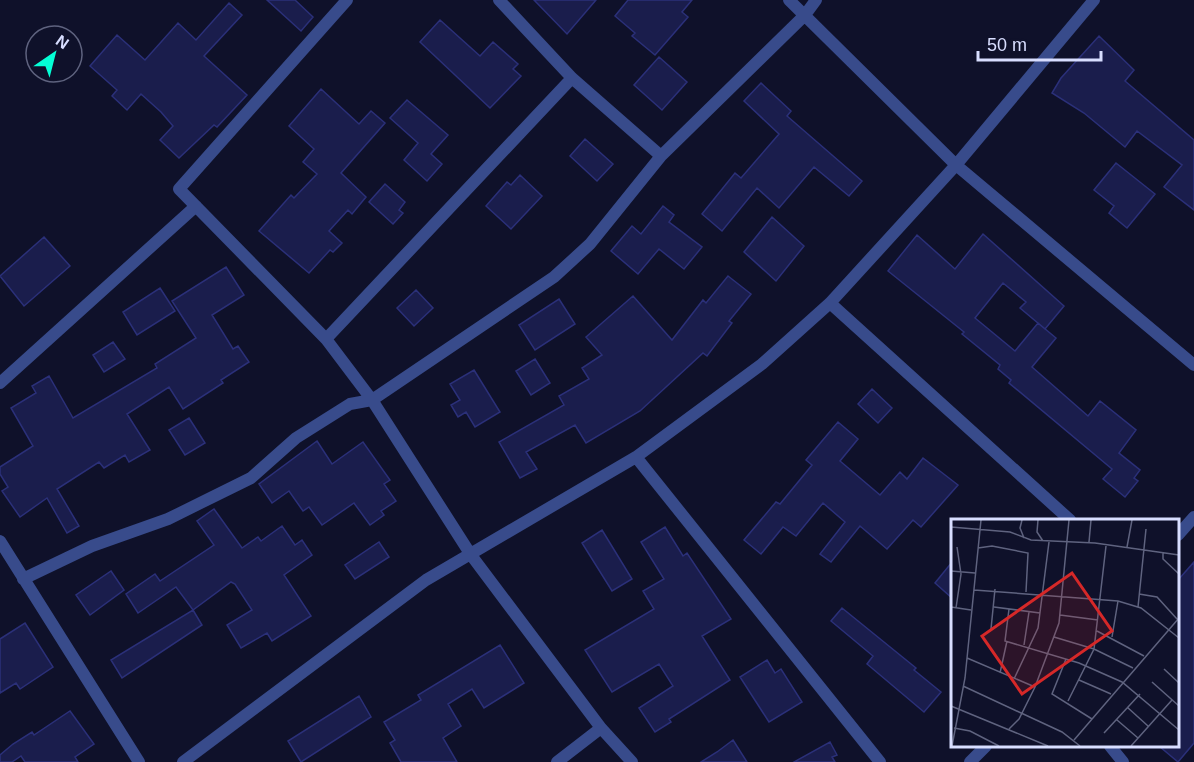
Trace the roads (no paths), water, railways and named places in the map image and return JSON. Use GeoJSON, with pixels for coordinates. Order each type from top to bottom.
{"type":"FeatureCollection","features":[{"type":"Feature","properties":{"kind":"street"},"geometry":{"type":"LineString","coordinates":[[347,0],[179,189],[326,339],[372,400],[471,555],[600,728],[632,762]]}},
{"type":"Feature","properties":{"kind":"street"},"geometry":{"type":"LineString","coordinates":[[499,0],[572,78],[661,156]]}},
{"type":"Feature","properties":{"kind":"street"},"geometry":{"type":"LineString","coordinates":[[789,0],[956,165],[1194,364]]}},
{"type":"Feature","properties":{"kind":"street"},"geometry":{"type":"LineString","coordinates":[[23,579],[92,546],[168,519],[251,478],[296,438],[350,404],[372,400],[554,277],[590,244],[661,156],[805,15],[816,0]]}},
{"type":"Feature","properties":{"kind":"street"},"geometry":{"type":"LineString","coordinates":[[183,762],[417,586],[636,457],[762,364],[830,303],[956,165],[1094,0]]}},
{"type":"Feature","properties":{"kind":"street"},"geometry":{"type":"LineString","coordinates":[[326,339],[572,78]]}},
{"type":"Feature","properties":{"kind":"street"},"geometry":{"type":"LineString","coordinates":[[0,383],[196,206]]}},
{"type":"Feature","properties":{"kind":"street"},"geometry":{"type":"LineString","coordinates":[[830,303],[1069,519]]}},
{"type":"Feature","properties":{"kind":"street"},"geometry":{"type":"LineString","coordinates":[[636,457],[880,762]]}},
{"type":"Feature","properties":{"kind":"street"},"geometry":{"type":"LineString","coordinates":[[1179,534],[1194,517]]}},
{"type":"Feature","properties":{"kind":"street"},"geometry":{"type":"LineString","coordinates":[[0,541],[139,762]]}},
{"type":"Feature","properties":{"kind":"street"},"geometry":{"type":"LineString","coordinates":[[557,762],[600,728]]}},
{"type":"Feature","properties":{"kind":"street"},"geometry":{"type":"LineString","coordinates":[[970,762],[985,747]]}},
{"type":"Feature","properties":{"kind":"street"},"geometry":{"type":"LineString","coordinates":[[1111,747],[1123,762]]}}]}
